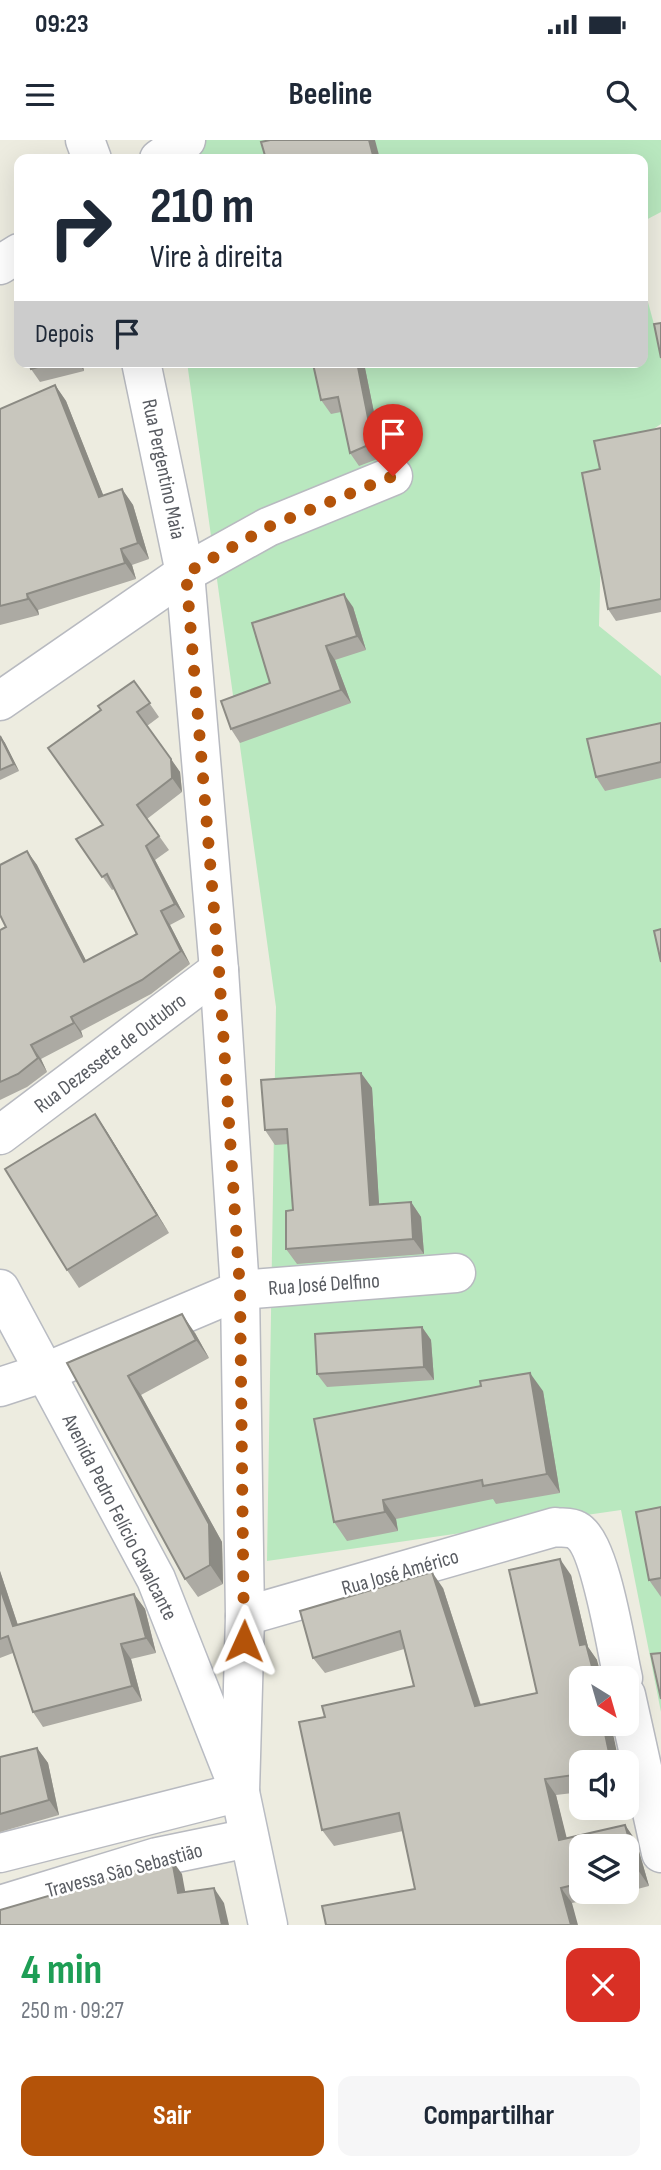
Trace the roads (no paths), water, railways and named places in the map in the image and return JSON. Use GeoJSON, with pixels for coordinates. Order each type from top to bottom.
{"type":"FeatureCollection","features":[{"type":"Feature","properties":{"kind":"street"},"geometry":{"type":"LineString","coordinates":[[166,154],[186,140]]}},
{"type":"Feature","properties":{"kind":"street","name":"Rua Pergentino Maia"},"geometry":{"type":"LineString","coordinates":[[142,368],[186,573],[219,970],[240,1290],[245,1616],[240,1792]]}},
{"type":"Feature","properties":{"kind":"street"},"geometry":{"type":"LineString","coordinates":[[0,701],[186,573],[268,527],[393,476]]}},
{"type":"Feature","properties":{"kind":"street","name":"Rua Dezessete de Outubro"},"geometry":{"type":"LineString","coordinates":[[0,1135],[219,970]]}},
{"type":"Feature","properties":{"kind":"street","name":"Rua José Delfino"},"geometry":{"type":"LineString","coordinates":[[0,1387],[46,1372],[240,1290],[456,1273]]}},
{"type":"Feature","properties":{"kind":"street","name":"Avenida Pedro Felício Cavalcante"},"geometry":{"type":"LineString","coordinates":[[0,1289],[156,1579],[240,1792]]}},
{"type":"Feature","properties":{"kind":"street","name":"Rua José Américo"},"geometry":{"type":"LineString","coordinates":[[245,1616],[555,1527],[576,1530],[588,1542],[598,1566],[620,1666]]}},
{"type":"Feature","properties":{"kind":"street"},"geometry":{"type":"LineString","coordinates":[[635,1736],[661,1853]]}},
{"type":"Feature","properties":{"kind":"street"},"geometry":{"type":"LineString","coordinates":[[0,1853],[240,1792],[268,1925]]}},
{"type":"Feature","properties":{"kind":"street","name":"Travessa São Sebastião"},"geometry":{"type":"LineString","coordinates":[[0,1905],[157,1857],[248,1838]]}}]}
